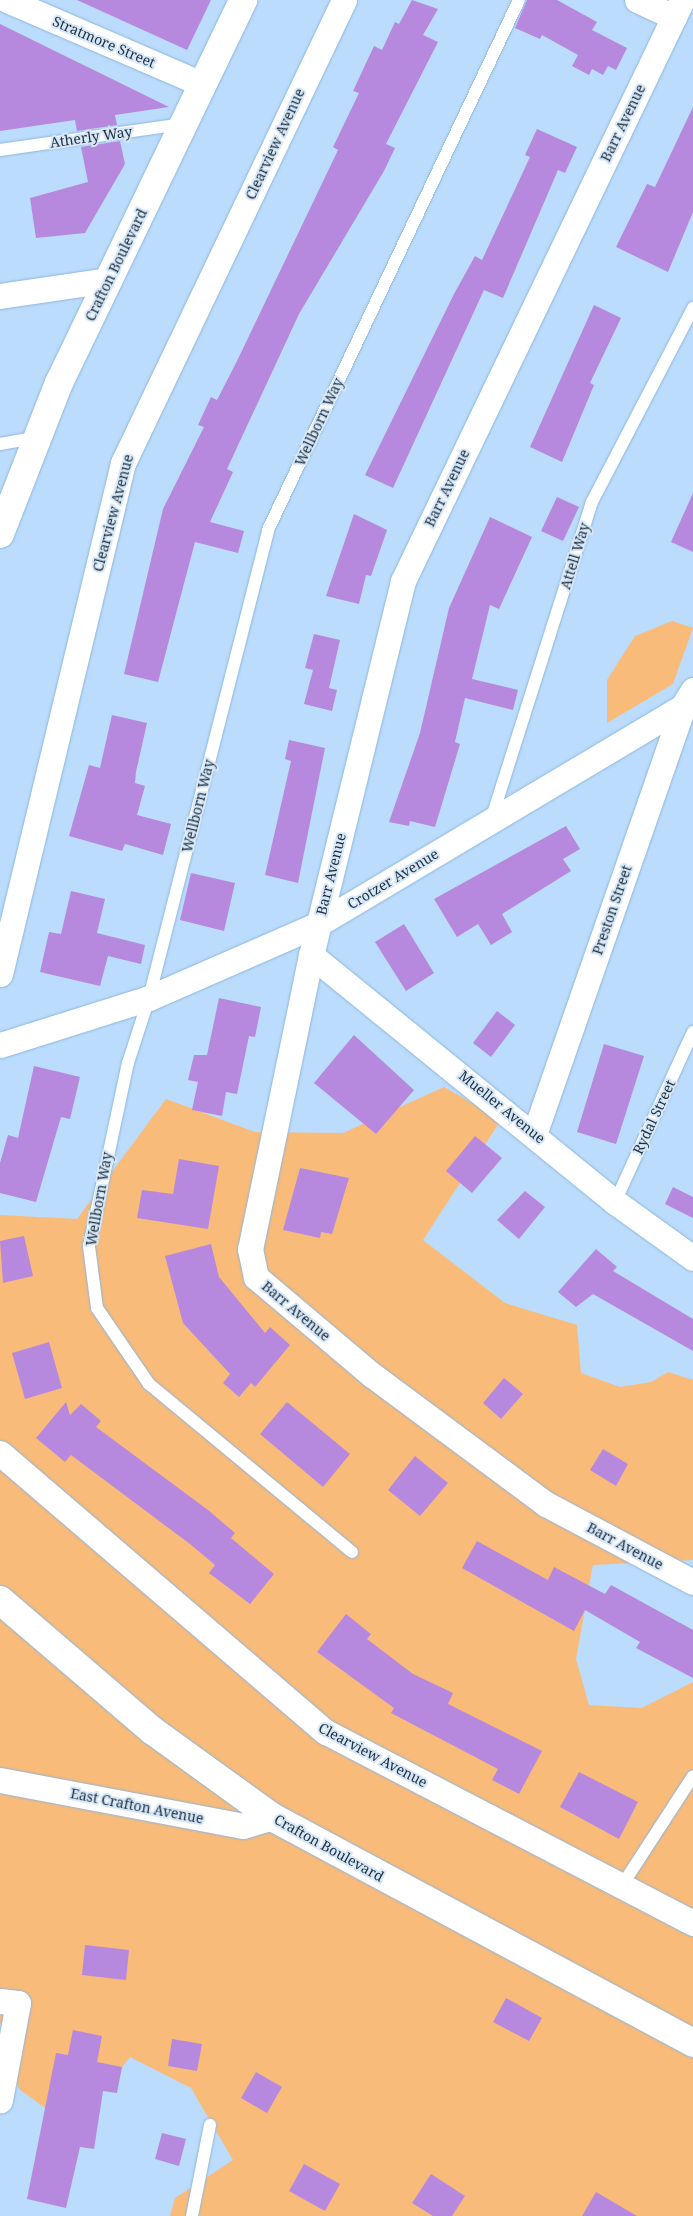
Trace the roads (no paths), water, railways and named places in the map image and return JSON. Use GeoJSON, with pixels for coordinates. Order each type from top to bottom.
{"type":"FeatureCollection","features":[{"type":"Feature","properties":{"kind":"main road","name":"Crafton Boulevard"},"geometry":{"type":"LineString","coordinates":[[0,534],[35,438],[243,0]]}},
{"type":"Feature","properties":{"kind":"main road","name":"Crafton Boulevard"},"geometry":{"type":"LineString","coordinates":[[0,1600],[153,1731],[272,1817],[693,2043]]}},
{"type":"Feature","properties":{"kind":"street","name":"Stratmore Street"},"geometry":{"type":"LineString","coordinates":[[7,0],[202,84]]}},
{"type":"Feature","properties":{"kind":"street","name":"Clearview Avenue"},"geometry":{"type":"LineString","coordinates":[[0,974],[123,464],[344,0]]}},
{"type":"Feature","properties":{"kind":"street"},"geometry":{"type":"LineString","coordinates":[[637,0],[678,8]]}},
{"type":"Feature","properties":{"kind":"street","name":"Barr Avenue"},"geometry":{"type":"LineString","coordinates":[[678,8],[403,580],[318,924],[250,1249],[256,1277],[372,1375],[546,1504],[693,1582]]}},
{"type":"Feature","properties":{"kind":"street"},"geometry":{"type":"LineString","coordinates":[[0,296],[109,280]]}},
{"type":"Feature","properties":{"kind":"street","name":"Crotzer Avenue"},"geometry":{"type":"LineString","coordinates":[[0,1045],[149,998],[318,924],[688,698]]}},
{"type":"Feature","properties":{"kind":"street","name":"Preston Street"},"geometry":{"type":"LineString","coordinates":[[535,1132],[688,698]]}},
{"type":"Feature","properties":{"kind":"street","name":"Mueller Avenue"},"geometry":{"type":"LineString","coordinates":[[312,955],[535,1132],[615,1202],[693,1258]]}},
{"type":"Feature","properties":{"kind":"street","name":"Clearview Avenue"},"geometry":{"type":"LineString","coordinates":[[0,1453],[326,1732],[693,1923]]}},
{"type":"Feature","properties":{"kind":"street","name":"East Crafton Avenue"},"geometry":{"type":"LineString","coordinates":[[0,1780],[243,1826],[272,1817]]}},
{"type":"Feature","properties":{"kind":"street"},"geometry":{"type":"LineString","coordinates":[[0,2100],[9,2002]]}},
{"type":"Feature","properties":{"kind":"lane","name":"Wellborn Way"},"geometry":{"type":"LineString","coordinates":[[352,1552],[149,1384],[97,1308],[89,1246],[96,1198],[128,1063],[149,998],[268,530],[519,0]]}},
{"type":"Feature","properties":{"kind":"lane","name":"Atherly Way"},"geometry":{"type":"LineString","coordinates":[[0,150],[183,124]]}},
{"type":"Feature","properties":{"kind":"lane","name":"Attell Way"},"geometry":{"type":"LineString","coordinates":[[492,818],[592,502],[693,308]]}},
{"type":"Feature","properties":{"kind":"lane"},"geometry":{"type":"LineString","coordinates":[[0,444],[35,438]]}},
{"type":"Feature","properties":{"kind":"lane","name":"Rydal Street"},"geometry":{"type":"LineString","coordinates":[[615,1202],[693,1032]]}},
{"type":"Feature","properties":{"kind":"lane"},"geometry":{"type":"LineString","coordinates":[[622,1887],[693,1776]]}},
{"type":"Feature","properties":{"kind":"lane"},"geometry":{"type":"LineString","coordinates":[[192,2216],[210,2125]]}}]}
